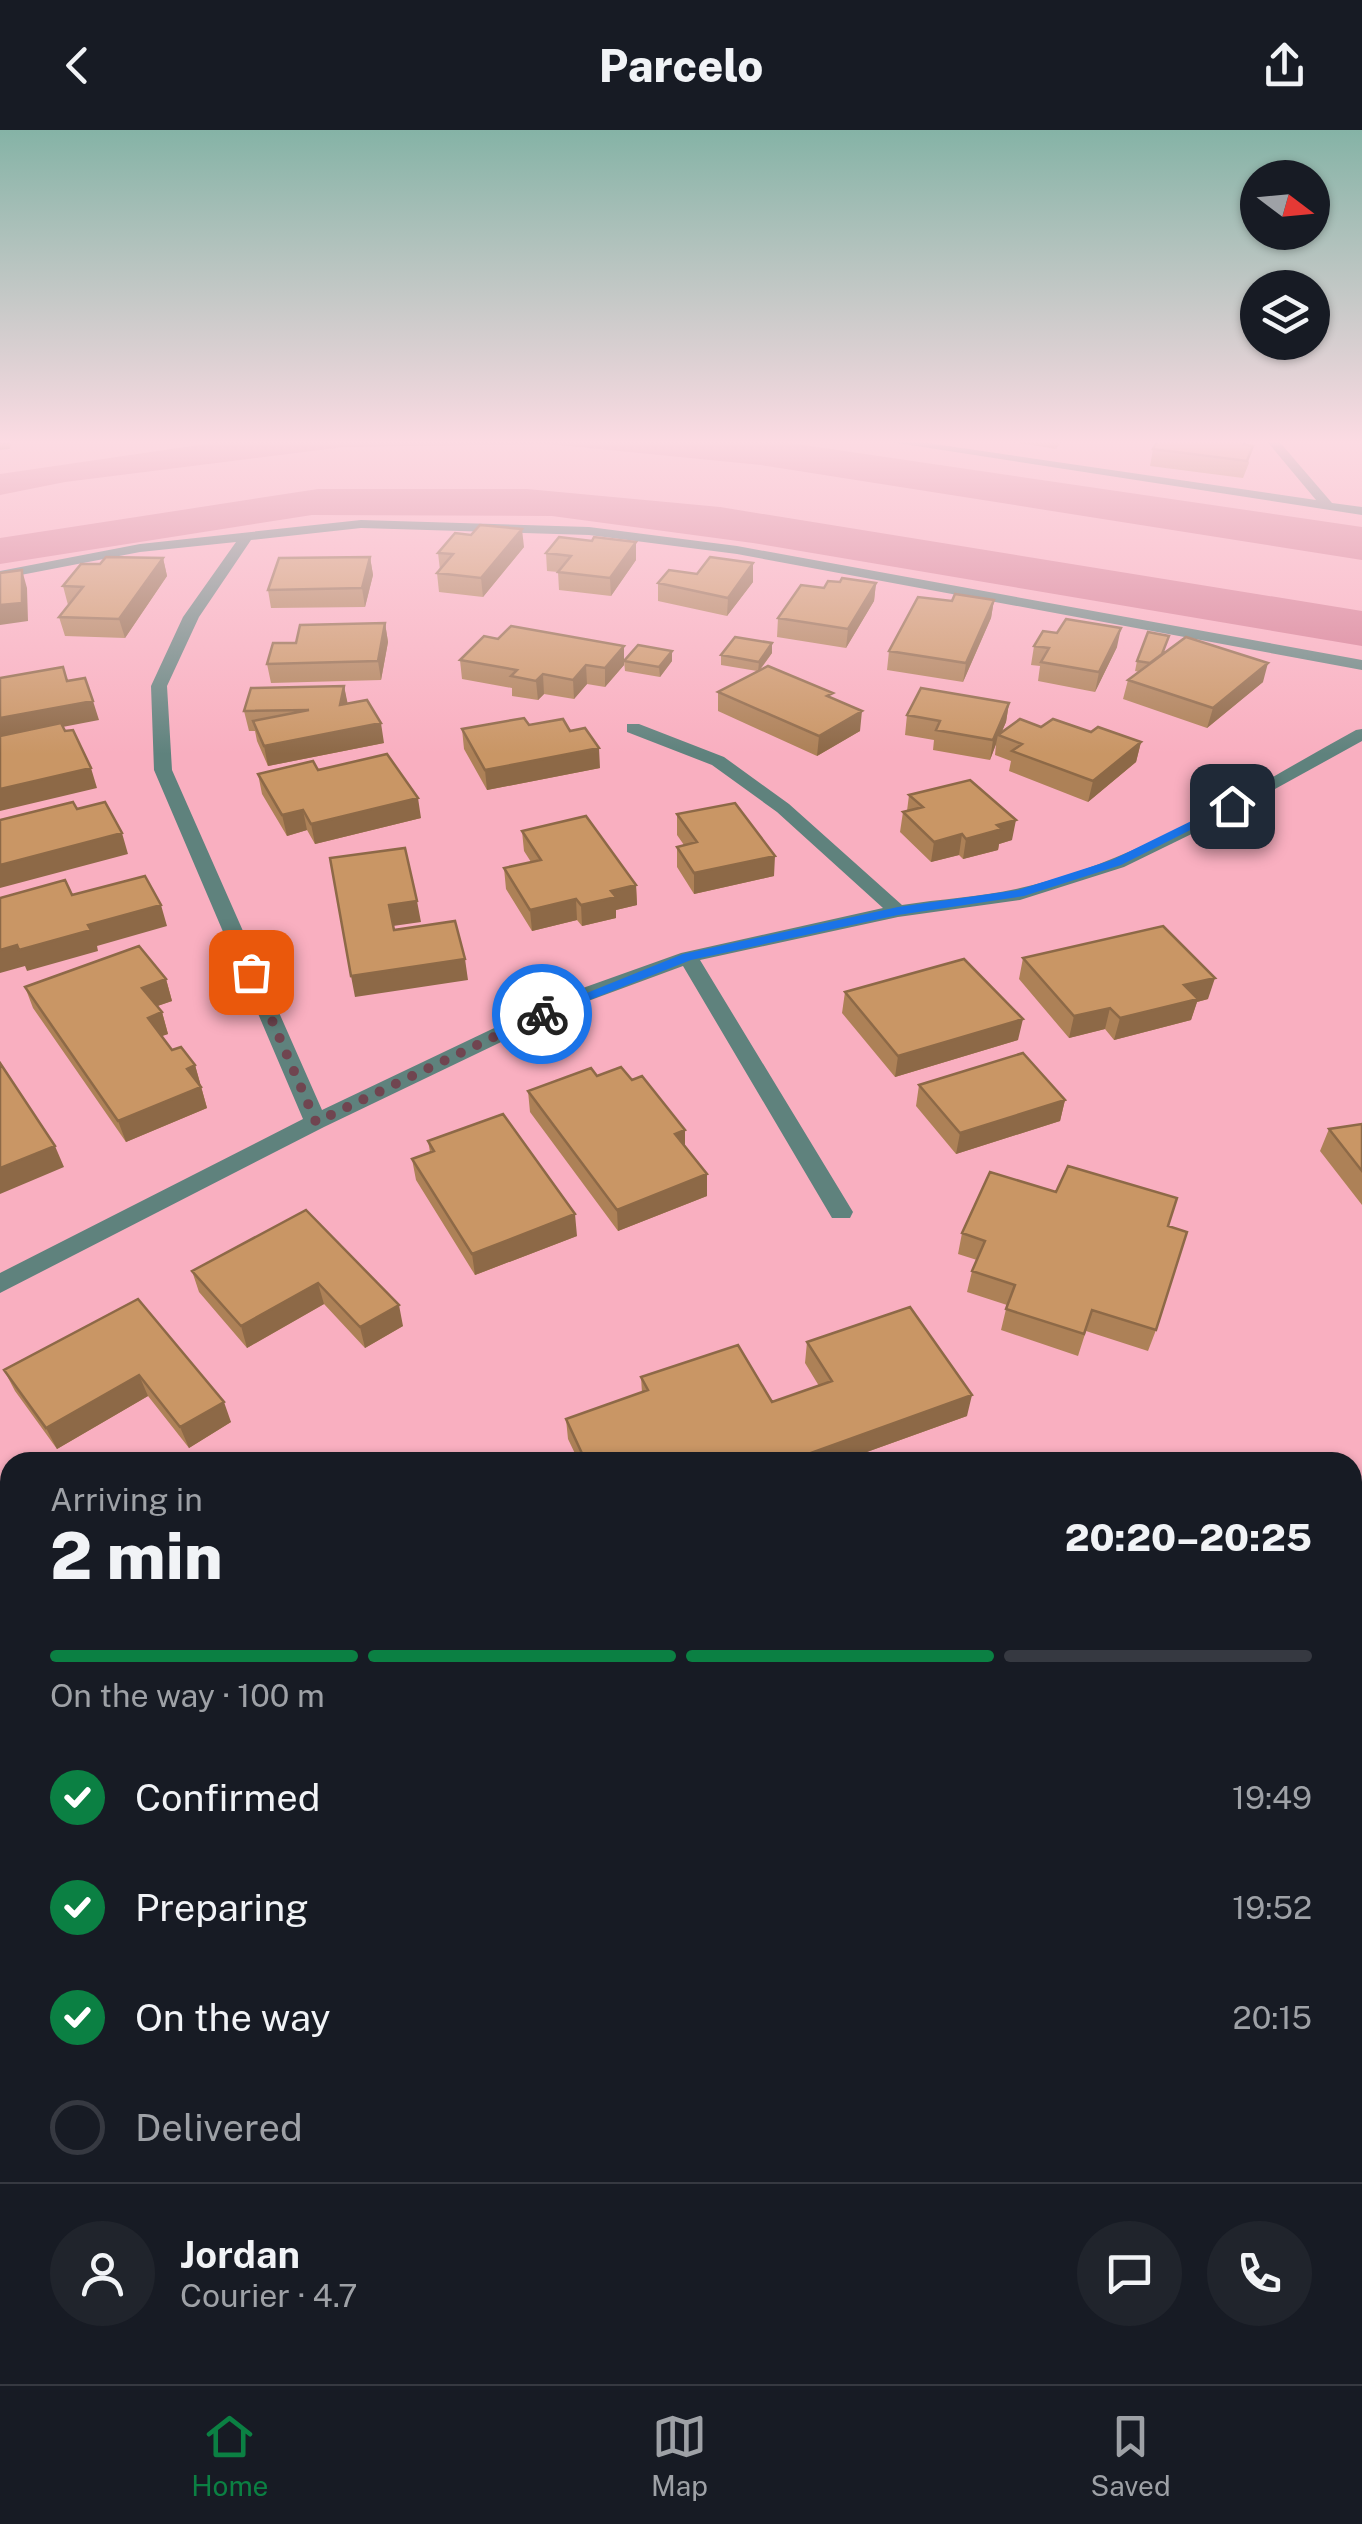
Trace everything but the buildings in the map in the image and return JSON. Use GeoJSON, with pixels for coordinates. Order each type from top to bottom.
{"type":"FeatureCollection","features":[{"type":"Feature","properties":{"kind":"street"},"geometry":{"type":"LineString","coordinates":[[0,575],[172,544]]}},
{"type":"Feature","properties":{"kind":"street"},"geometry":{"type":"LineString","coordinates":[[242,544],[191,618],[158,686],[163,770],[316,1122]]}},
{"type":"Feature","properties":{"kind":"street"},"geometry":{"type":"LineString","coordinates":[[692,544],[1362,664]]}},
{"type":"Feature","properties":{"kind":"street"},"geometry":{"type":"LineString","coordinates":[[633,728],[718,761],[783,808],[898,911]]}},
{"type":"Feature","properties":{"kind":"street"},"geometry":{"type":"LineString","coordinates":[[0,1284],[316,1122],[573,999],[688,957],[898,911],[1020,894],[1117,862],[1204,821],[1362,734]]}},
{"type":"Feature","properties":{"kind":"street"},"geometry":{"type":"LineString","coordinates":[[688,957],[841,1212]]}},
{"type":"Feature","properties":{"kind":"shaded area"},"geometry":{"type":"Polygon","coordinates":[[[0,544],[126,544],[0,564],[0,544]]]}},
{"type":"Feature","properties":{"kind":"shaded area"},"geometry":{"type":"Polygon","coordinates":[[[760,544],[950,544],[1362,611],[1362,646],[760,544]]]}},
{"type":"Feature","properties":{"kind":"shaded area"},"geometry":{"type":"Polygon","coordinates":[[[1262,544],[1362,544],[1362,560],[1262,544]]]}},
{"type":"Feature","properties":{"kind":"way so far"},"geometry":{"type":"LineString","coordinates":[[251,972],[316,1122],[542,1014]]}},
{"type":"Feature","properties":{"kind":"route"},"geometry":{"type":"LineString","coordinates":[[542,1014],[688,957],[898,911],[1020,894],[1117,862],[1232,806]]}}]}
